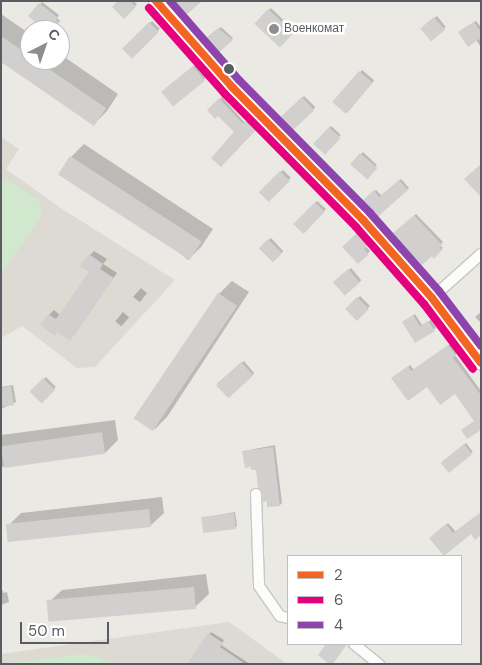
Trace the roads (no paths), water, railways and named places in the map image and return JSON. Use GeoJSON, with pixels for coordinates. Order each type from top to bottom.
{"type":"FeatureCollection","features":[{"type":"Feature","properties":{"kind":"street"},"geometry":{"type":"LineString","coordinates":[[156,1],[232,87],[363,220],[432,298],[481,362]]}},
{"type":"Feature","properties":{"kind":"street"},"geometry":{"type":"LineString","coordinates":[[432,298],[481,254]]}},
{"type":"Feature","properties":{"kind":"street"},"geometry":{"type":"LineString","coordinates":[[256,494],[259,586],[280,616],[287,618]]}},
{"type":"Feature","properties":{"kind":"street"},"geometry":{"type":"LineString","coordinates":[[355,645],[379,664]]}},
{"type":"Feature","properties":{"kind":"place","name":"Военкомат"},"geometry":{"type":"Point","coordinates":[274,29]}}]}
